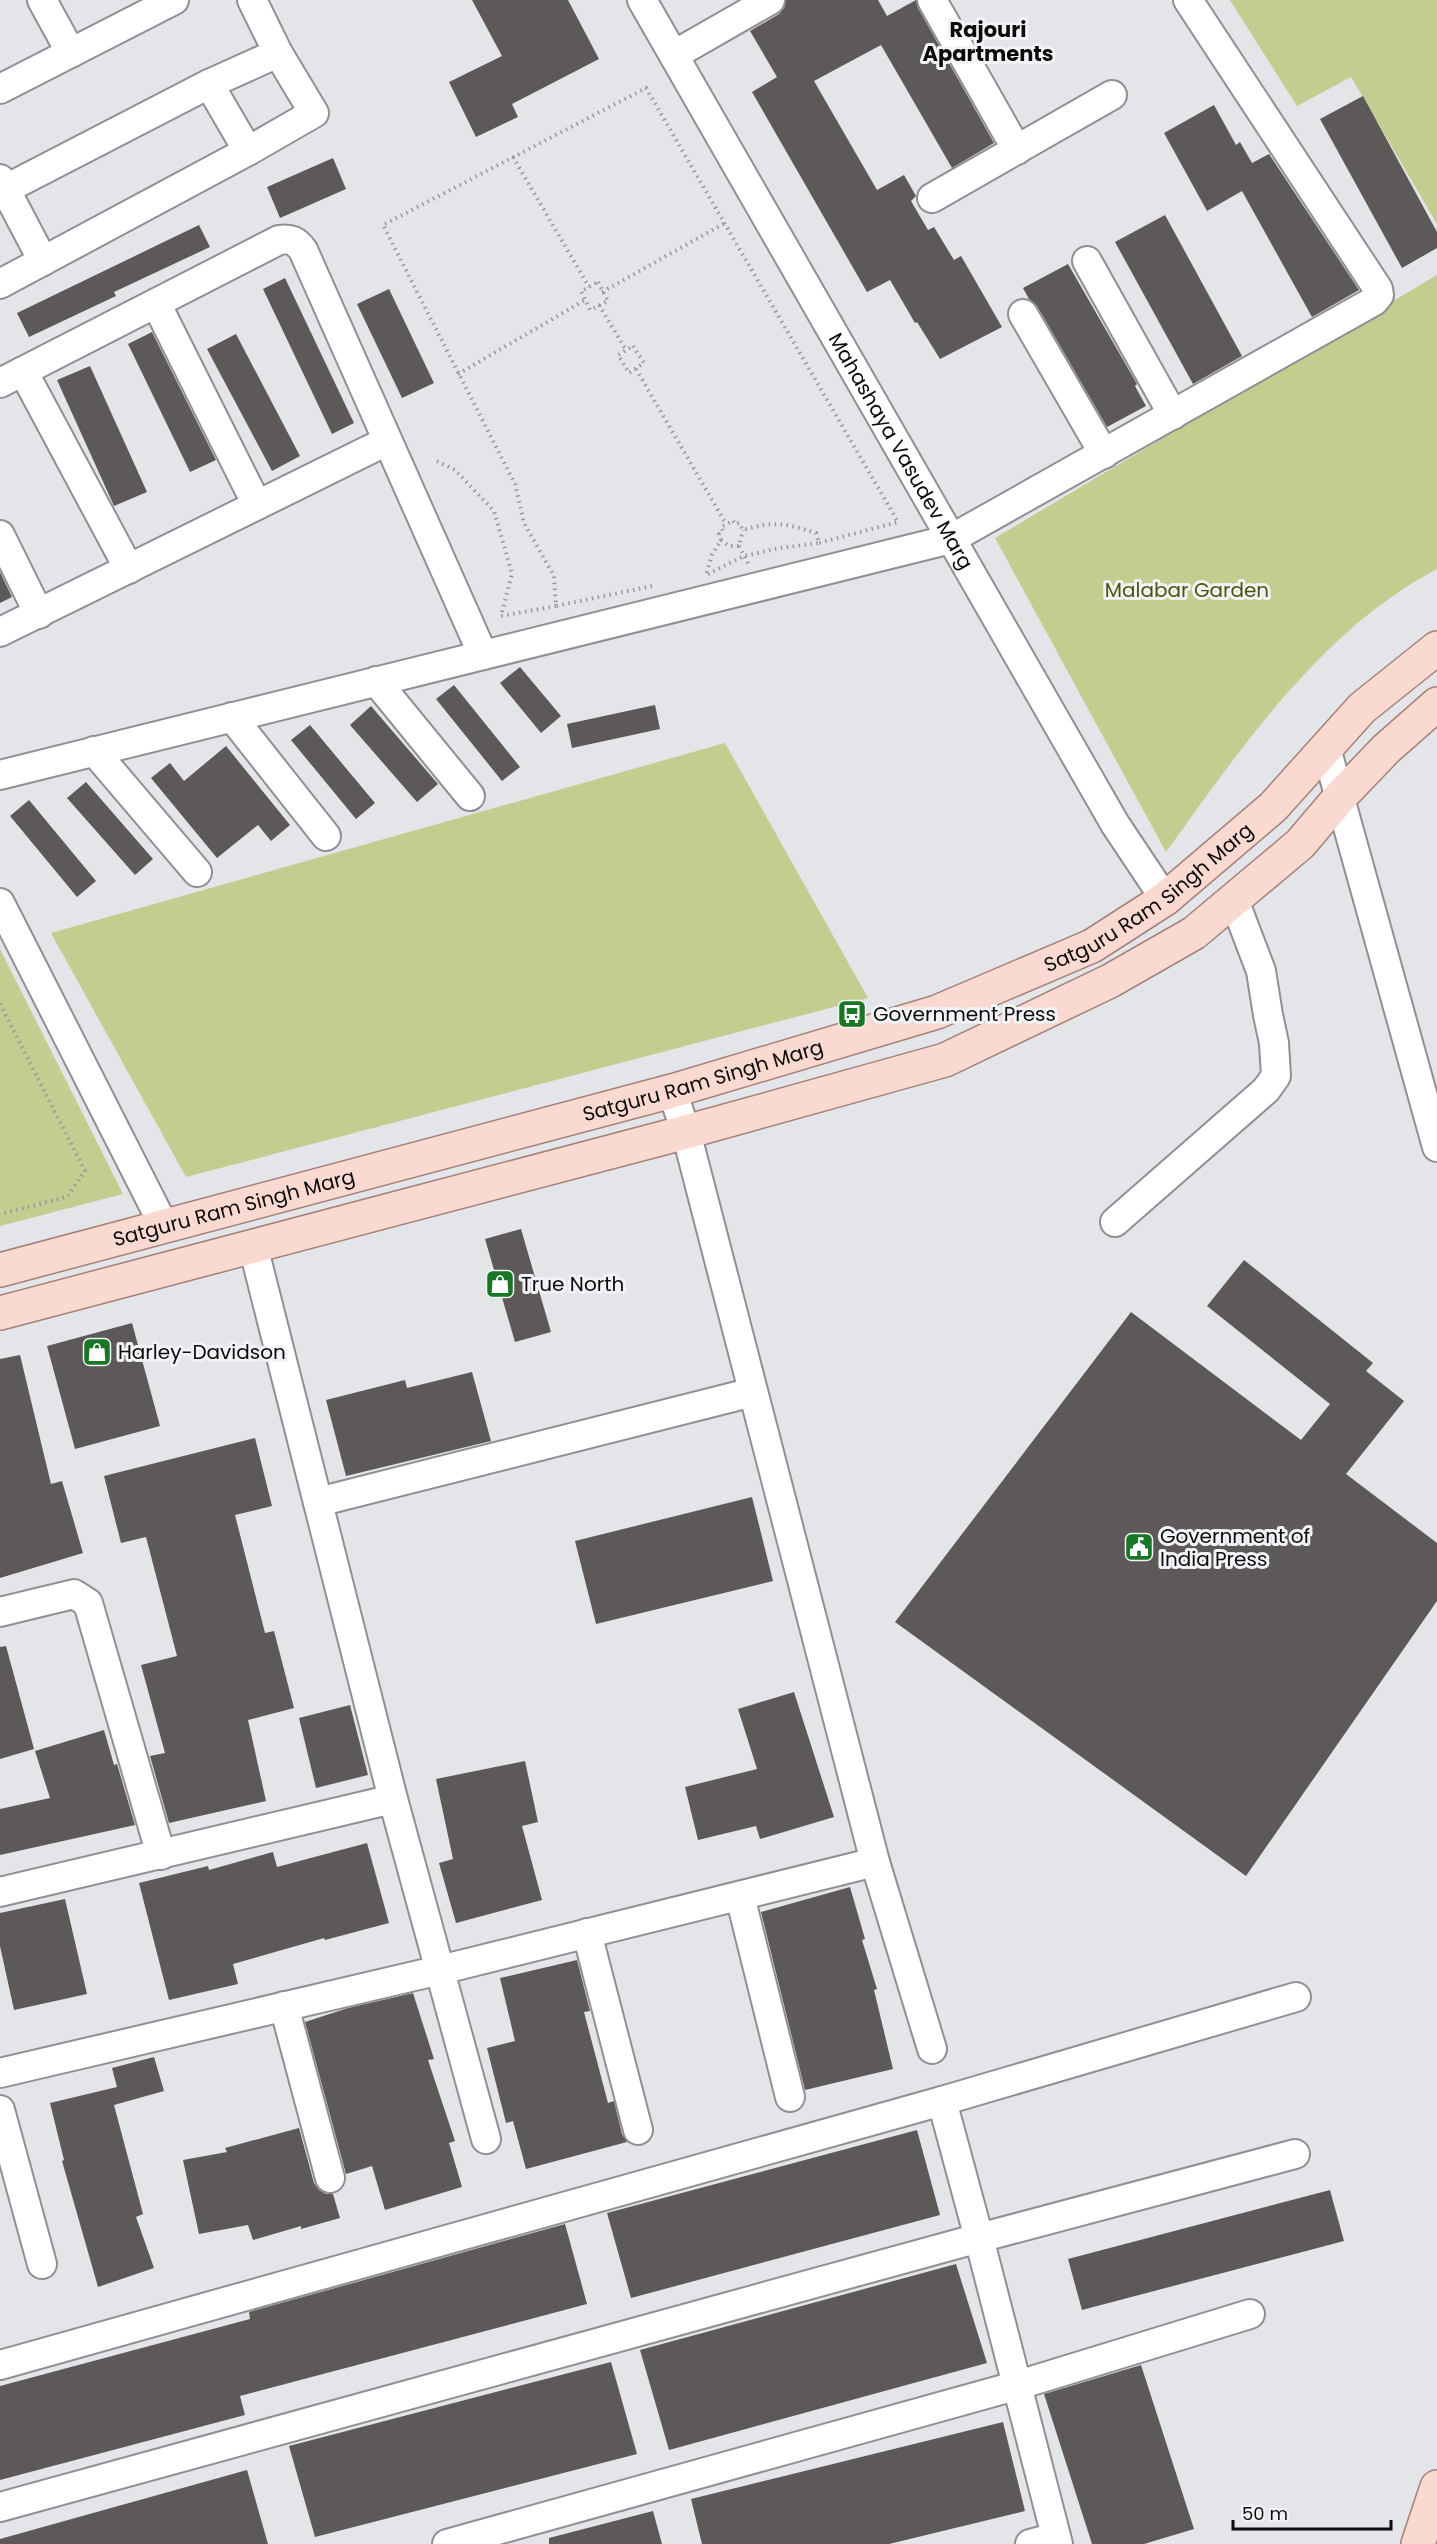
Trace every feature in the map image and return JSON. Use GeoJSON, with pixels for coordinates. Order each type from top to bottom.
{"type":"FeatureCollection","features":[{"type":"Feature","properties":{"kind":"main road","name":"Satguru Ram Singh Marg"},"geometry":{"type":"LineString","coordinates":[[0,1270],[672,1091],[937,1012],[1092,946],[1165,899],[1273,807],[1362,708],[1437,648]]}},
{"type":"Feature","properties":{"kind":"main road"},"geometry":{"type":"LineString","coordinates":[[0,1313],[686,1132],[945,1060],[1110,981],[1194,933],[1300,844],[1340,797],[1386,749],[1437,704]]}},
{"type":"Feature","properties":{"kind":"main road"},"geometry":{"type":"LineString","coordinates":[[1165,899],[1194,933]]}},
{"type":"Feature","properties":{"kind":"main road"},"geometry":{"type":"LineString","coordinates":[[1418,2544],[1437,2487]]}},
{"type":"Feature","properties":{"kind":"street"},"geometry":{"type":"LineString","coordinates":[[42,0],[71,53]]}},
{"type":"Feature","properties":{"kind":"street"},"geometry":{"type":"LineString","coordinates":[[0,89],[174,0]]}},
{"type":"Feature","properties":{"kind":"street"},"geometry":{"type":"LineString","coordinates":[[0,284],[248,151],[314,113],[278,52],[252,0]]}},
{"type":"Feature","properties":{"kind":"street","name":"Mahashaya Vasudev Marg"},"geometry":{"type":"LineString","coordinates":[[642,0],[1114,824],[1165,899]]}},
{"type":"Feature","properties":{"kind":"street"},"geometry":{"type":"LineString","coordinates":[[674,55],[770,0]]}},
{"type":"Feature","properties":{"kind":"street"},"geometry":{"type":"LineString","coordinates":[[932,0],[1017,150]]}},
{"type":"Feature","properties":{"kind":"street"},"geometry":{"type":"LineString","coordinates":[[0,775],[951,539],[1374,301],[1379,295],[1378,289],[1188,0]]}},
{"type":"Feature","properties":{"kind":"street"},"geometry":{"type":"LineString","coordinates":[[43,261],[2,187],[278,52]]}},
{"type":"Feature","properties":{"kind":"street"},"geometry":{"type":"LineString","coordinates":[[209,84],[248,151]]}},
{"type":"Feature","properties":{"kind":"street"},"geometry":{"type":"LineString","coordinates":[[932,198],[1112,95]]}},
{"type":"Feature","properties":{"kind":"street"},"geometry":{"type":"LineString","coordinates":[[129,569],[11,377],[279,240],[288,238],[297,242],[303,250],[483,655]]}},
{"type":"Feature","properties":{"kind":"street"},"geometry":{"type":"LineString","coordinates":[[1087,261],[1173,415]]}},
{"type":"Feature","properties":{"kind":"street"},"geometry":{"type":"LineString","coordinates":[[156,303],[258,505]]}},
{"type":"Feature","properties":{"kind":"street"},"geometry":{"type":"LineString","coordinates":[[1023,314],[1104,454]]}},
{"type":"Feature","properties":{"kind":"street"},"geometry":{"type":"LineString","coordinates":[[0,632],[387,441]]}},
{"type":"Feature","properties":{"kind":"street"},"geometry":{"type":"LineString","coordinates":[[0,535],[39,614]]}},
{"type":"Feature","properties":{"kind":"street"},"geometry":{"type":"LineString","coordinates":[[376,681],[470,796]]}},
{"type":"Feature","properties":{"kind":"street"},"geometry":{"type":"LineString","coordinates":[[232,717],[326,836]]}},
{"type":"Feature","properties":{"kind":"street"},"geometry":{"type":"LineString","coordinates":[[1326,748],[1437,1147]]}},
{"type":"Feature","properties":{"kind":"street"},"geometry":{"type":"LineString","coordinates":[[94,752],[197,872]]}},
{"type":"Feature","properties":{"kind":"street"},"geometry":{"type":"LineString","coordinates":[[1115,1222],[1266,1090],[1276,1076],[1277,1059],[1263,978],[1234,900]]}},
{"type":"Feature","properties":{"kind":"street"},"geometry":{"type":"LineString","coordinates":[[0,903],[164,1226]]}},
{"type":"Feature","properties":{"kind":"street"},"geometry":{"type":"LineString","coordinates":[[672,1091],[686,1132],[875,1862],[932,2049]]}},
{"type":"Feature","properties":{"kind":"street"},"geometry":{"type":"LineString","coordinates":[[253,1246],[393,1799],[486,2139]]}},
{"type":"Feature","properties":{"kind":"street"},"geometry":{"type":"LineString","coordinates":[[318,1502],[753,1392]]}},
{"type":"Feature","properties":{"kind":"street"},"geometry":{"type":"LineString","coordinates":[[0,1612],[74,1593],[87,1603],[161,1855]]}},
{"type":"Feature","properties":{"kind":"street"},"geometry":{"type":"LineString","coordinates":[[0,1892],[393,1799]]}},
{"type":"Feature","properties":{"kind":"street"},"geometry":{"type":"LineString","coordinates":[[0,2073],[440,1970],[875,1862]]}},
{"type":"Feature","properties":{"kind":"street"},"geometry":{"type":"LineString","coordinates":[[740,1896],[790,2097]]}},
{"type":"Feature","properties":{"kind":"street"},"geometry":{"type":"LineString","coordinates":[[587,1934],[639,2130]]}},
{"type":"Feature","properties":{"kind":"street"},"geometry":{"type":"LineString","coordinates":[[0,2365],[942,2101],[1296,1997]]}},
{"type":"Feature","properties":{"kind":"street"},"geometry":{"type":"LineString","coordinates":[[284,2006],[330,2178]]}},
{"type":"Feature","properties":{"kind":"street"},"geometry":{"type":"LineString","coordinates":[[942,2101],[979,2238],[1015,2386],[1048,2542]]}},
{"type":"Feature","properties":{"kind":"street"},"geometry":{"type":"LineString","coordinates":[[0,2110],[42,2264]]}},
{"type":"Feature","properties":{"kind":"street"},"geometry":{"type":"LineString","coordinates":[[0,2506],[979,2238],[1295,2154]]}},
{"type":"Feature","properties":{"kind":"street"},"geometry":{"type":"LineString","coordinates":[[447,2544],[1015,2386],[1250,2314]]}},
{"type":"Feature","properties":{"kind":"path"},"geometry":{"type":"LineString","coordinates":[[556,606],[554,576],[524,523],[515,484],[383,225],[646,88],[898,522],[819,543],[744,556],[706,575],[694,577]]}},
{"type":"Feature","properties":{"kind":"path"},"geometry":{"type":"LineString","coordinates":[[513,157],[589,287]]}},
{"type":"Feature","properties":{"kind":"path"},"geometry":{"type":"LineString","coordinates":[[603,292],[724,223]]}},
{"type":"Feature","properties":{"kind":"path"},"geometry":{"type":"LineString","coordinates":[[598,282],[603,292],[608,301],[590,310],[580,291],[598,282]]}},
{"type":"Feature","properties":{"kind":"path"},"geometry":{"type":"LineString","coordinates":[[458,374],[585,300]]}},
{"type":"Feature","properties":{"kind":"path"},"geometry":{"type":"LineString","coordinates":[[599,305],[626,350]]}},
{"type":"Feature","properties":{"kind":"path"},"geometry":{"type":"LineString","coordinates":[[633,346],[644,363],[636,369],[629,373],[618,355],[633,346]]}},
{"type":"Feature","properties":{"kind":"path"},"geometry":{"type":"LineString","coordinates":[[636,369],[726,524]]}},
{"type":"Feature","properties":{"kind":"path"},"geometry":{"type":"LineString","coordinates":[[437,461],[455,470],[494,511],[512,574],[501,616],[660,584]]}},
{"type":"Feature","properties":{"kind":"path"},"geometry":{"type":"LineString","coordinates":[[739,546],[729,546],[721,540],[719,534],[723,531],[721,527],[733,521],[735,524],[739,523],[743,530],[739,546],[744,556]]}},
{"type":"Feature","properties":{"kind":"path"},"geometry":{"type":"LineString","coordinates":[[743,530],[774,522],[816,533],[819,543]]}},
{"type":"Feature","properties":{"kind":"path"},"geometry":{"type":"LineString","coordinates":[[706,575],[712,555],[721,540]]}},
{"type":"Feature","properties":{"kind":"path"},"geometry":{"type":"LineString","coordinates":[[0,1004],[86,1171],[67,1197],[0,1214]]}},
{"type":"Feature","properties":{"kind":"green space"},"geometry":{"type":"Polygon","coordinates":[[[1230,0],[1437,0],[1437,224],[1351,77],[1297,106],[1230,0]]]}},
{"type":"Feature","properties":{"kind":"green space","name":"Malabar Garden"},"geometry":{"type":"Polygon","coordinates":[[[1437,275],[1437,569],[1395,595],[1356,625],[1320,658],[1254,733],[1166,852],[995,538],[1437,275]]]}},
{"type":"Feature","properties":{"kind":"green space"},"geometry":{"type":"Polygon","coordinates":[[[725,743],[868,998],[186,1177],[51,933],[725,743]]]}},
{"type":"Feature","properties":{"kind":"green space"},"geometry":{"type":"Polygon","coordinates":[[[0,949],[123,1194],[0,1226],[0,949]]]}},
{"type":"Feature","properties":{"kind":"building"},"geometry":{"type":"Polygon","coordinates":[[[472,0],[568,0],[599,59],[512,104],[518,117],[476,137],[449,82],[502,56],[472,0]]]}},
{"type":"Feature","properties":{"kind":"building"},"geometry":{"type":"Polygon","coordinates":[[[786,0],[878,0],[887,16],[916,0],[918,8],[994,143],[952,168],[881,45],[814,81],[877,190],[904,175],[916,196],[911,201],[928,230],[934,227],[954,260],[961,256],[1002,327],[940,359],[917,322],[915,323],[890,280],[867,292],[752,92],[777,77],[750,31],[779,14],[786,0]]]}},
{"type":"Feature","properties":{"kind":"building"},"geometry":{"type":"Polygon","coordinates":[[[1363,96],[1437,232],[1437,248],[1402,268],[1320,119],[1363,96]]]}},
{"type":"Feature","properties":{"kind":"building"},"geometry":{"type":"Polygon","coordinates":[[[1214,105],[1236,145],[1240,142],[1252,163],[1269,154],[1359,290],[1312,317],[1242,191],[1207,211],[1164,133],[1214,105]]]}},
{"type":"Feature","properties":{"kind":"building"},"geometry":{"type":"Polygon","coordinates":[[[333,158],[346,189],[280,218],[267,187],[333,158]]]}},
{"type":"Feature","properties":{"kind":"building"},"geometry":{"type":"Polygon","coordinates":[[[1165,215],[1242,356],[1193,384],[1115,242],[1165,215]]]}},
{"type":"Feature","properties":{"kind":"building"},"geometry":{"type":"Polygon","coordinates":[[[199,225],[210,247],[114,292],[116,296],[29,337],[17,313],[199,225]]]}},
{"type":"Feature","properties":{"kind":"building"},"geometry":{"type":"Polygon","coordinates":[[[1068,264],[1137,384],[1135,386],[1146,406],[1107,427],[1037,306],[1029,299],[1023,288],[1068,264]]]}},
{"type":"Feature","properties":{"kind":"building"},"geometry":{"type":"Polygon","coordinates":[[[285,278],[354,423],[332,434],[263,289],[285,278]]]}},
{"type":"Feature","properties":{"kind":"building"},"geometry":{"type":"Polygon","coordinates":[[[389,289],[434,383],[402,398],[357,304],[389,289]]]}},
{"type":"Feature","properties":{"kind":"building"},"geometry":{"type":"Polygon","coordinates":[[[152,332],[216,460],[190,472],[128,344],[152,332]]]}},
{"type":"Feature","properties":{"kind":"building"},"geometry":{"type":"Polygon","coordinates":[[[236,334],[300,456],[272,471],[207,349],[236,334]]]}},
{"type":"Feature","properties":{"kind":"building"},"geometry":{"type":"Polygon","coordinates":[[[90,366],[147,492],[114,506],[57,380],[90,366]]]}},
{"type":"Feature","properties":{"kind":"building"},"geometry":{"type":"Polygon","coordinates":[[[0,572],[12,597],[0,603],[0,572]]]}},
{"type":"Feature","properties":{"kind":"building"},"geometry":{"type":"Polygon","coordinates":[[[520,667],[561,716],[541,733],[500,683],[520,667]]]}},
{"type":"Feature","properties":{"kind":"building"},"geometry":{"type":"Polygon","coordinates":[[[454,685],[520,767],[502,781],[436,699],[454,685]]]}},
{"type":"Feature","properties":{"kind":"building"},"geometry":{"type":"Polygon","coordinates":[[[655,705],[660,729],[572,748],[567,724],[655,705]]]}},
{"type":"Feature","properties":{"kind":"building"},"geometry":{"type":"Polygon","coordinates":[[[371,706],[438,784],[417,802],[350,725],[371,706]]]}},
{"type":"Feature","properties":{"kind":"building"},"geometry":{"type":"Polygon","coordinates":[[[310,725],[375,803],[356,819],[291,740],[310,725]]]}},
{"type":"Feature","properties":{"kind":"building"},"geometry":{"type":"Polygon","coordinates":[[[226,746],[290,825],[271,841],[258,825],[217,858],[151,778],[170,763],[184,781],[226,746]]]}},
{"type":"Feature","properties":{"kind":"building"},"geometry":{"type":"Polygon","coordinates":[[[86,782],[153,859],[135,875],[67,798],[86,782]]]}},
{"type":"Feature","properties":{"kind":"building"},"geometry":{"type":"Polygon","coordinates":[[[29,800],[96,881],[77,897],[10,816],[29,800]]]}},
{"type":"Feature","properties":{"kind":"building"},"geometry":{"type":"Polygon","coordinates":[[[521,1229],[551,1332],[515,1342],[485,1239],[521,1229]]]}},
{"type":"Feature","properties":{"kind":"building"},"geometry":{"type":"Polygon","coordinates":[[[1244,1260],[1373,1363],[1366,1371],[1404,1401],[1346,1474],[1437,1543],[1437,1601],[1246,1876],[895,1622],[1131,1312],[1301,1440],[1330,1404],[1207,1306],[1244,1260]]]}},
{"type":"Feature","properties":{"kind":"building"},"geometry":{"type":"Polygon","coordinates":[[[132,1323],[160,1426],[75,1449],[47,1346],[132,1323]]]}},
{"type":"Feature","properties":{"kind":"building"},"geometry":{"type":"Polygon","coordinates":[[[20,1355],[51,1484],[62,1481],[83,1553],[0,1578],[0,1359],[20,1355]]]}},
{"type":"Feature","properties":{"kind":"building"},"geometry":{"type":"Polygon","coordinates":[[[472,1372],[491,1441],[346,1476],[326,1400],[405,1380],[407,1388],[472,1372]]]}},
{"type":"Feature","properties":{"kind":"building"},"geometry":{"type":"Polygon","coordinates":[[[255,1438],[272,1506],[235,1515],[265,1633],[274,1631],[294,1708],[248,1720],[266,1801],[169,1823],[150,1756],[165,1753],[141,1665],[177,1656],[146,1537],[121,1543],[104,1476],[255,1438]]]}},
{"type":"Feature","properties":{"kind":"building"},"geometry":{"type":"Polygon","coordinates":[[[752,1497],[773,1581],[596,1624],[575,1541],[752,1497]]]}},
{"type":"Feature","properties":{"kind":"building"},"geometry":{"type":"Polygon","coordinates":[[[6,1646],[34,1749],[0,1759],[0,1647],[6,1646]]]}},
{"type":"Feature","properties":{"kind":"building"},"geometry":{"type":"Polygon","coordinates":[[[794,1692],[834,1817],[760,1839],[756,1826],[698,1840],[685,1787],[757,1769],[738,1709],[794,1692]]]}},
{"type":"Feature","properties":{"kind":"building"},"geometry":{"type":"Polygon","coordinates":[[[350,1705],[368,1775],[316,1788],[299,1718],[350,1705]]]}},
{"type":"Feature","properties":{"kind":"building"},"geometry":{"type":"Polygon","coordinates":[[[104,1730],[114,1765],[117,1764],[135,1825],[0,1855],[0,1809],[50,1798],[35,1751],[104,1730]]]}},
{"type":"Feature","properties":{"kind":"building"},"geometry":{"type":"Polygon","coordinates":[[[525,1761],[538,1822],[522,1826],[542,1900],[456,1923],[439,1863],[453,1859],[436,1779],[525,1761]]]}},
{"type":"Feature","properties":{"kind":"building"},"geometry":{"type":"Polygon","coordinates":[[[367,1843],[389,1923],[325,1940],[324,1938],[233,1964],[238,1984],[169,2000],[139,1883],[208,1866],[209,1870],[273,1852],[277,1867],[367,1843]]]}},
{"type":"Feature","properties":{"kind":"building"},"geometry":{"type":"Polygon","coordinates":[[[850,1887],[865,1939],[862,1940],[877,1989],[874,1990],[893,2069],[805,2090],[761,1912],[850,1887]]]}},
{"type":"Feature","properties":{"kind":"building"},"geometry":{"type":"Polygon","coordinates":[[[65,1899],[87,1994],[14,2010],[0,1946],[0,1913],[65,1899]]]}},
{"type":"Feature","properties":{"kind":"building"},"geometry":{"type":"Polygon","coordinates":[[[577,1960],[590,2011],[584,2012],[608,2103],[614,2101],[622,2134],[627,2142],[526,2169],[513,2121],[506,2123],[487,2048],[515,2041],[500,1978],[577,1960]]]}},
{"type":"Feature","properties":{"kind":"building"},"geometry":{"type":"Polygon","coordinates":[[[413,1993],[434,2059],[428,2060],[455,2141],[449,2143],[462,2187],[385,2210],[372,2166],[346,2174],[305,2022],[348,2008],[413,1993]]]}},
{"type":"Feature","properties":{"kind":"building"},"geometry":{"type":"Polygon","coordinates":[[[154,2057],[164,2091],[114,2105],[143,2214],[136,2217],[154,2268],[98,2287],[62,2161],[64,2160],[50,2103],[117,2087],[112,2068],[154,2057]]]}},
{"type":"Feature","properties":{"kind":"building"},"geometry":{"type":"Polygon","coordinates":[[[299,2128],[314,2183],[319,2190],[326,2194],[333,2194],[340,2218],[301,2229],[301,2226],[253,2240],[248,2225],[199,2234],[183,2160],[227,2152],[225,2148],[299,2128]]]}},
{"type":"Feature","properties":{"kind":"building"},"geometry":{"type":"Polygon","coordinates":[[[917,2130],[940,2215],[631,2298],[607,2213],[917,2130]]]}},
{"type":"Feature","properties":{"kind":"building"},"geometry":{"type":"Polygon","coordinates":[[[1330,2190],[1344,2241],[1082,2310],[1068,2259],[1330,2190]]]}},
{"type":"Feature","properties":{"kind":"building"},"geometry":{"type":"Polygon","coordinates":[[[565,2224],[587,2304],[240,2396],[245,2415],[0,2480],[0,2386],[250,2319],[249,2312],[565,2224]]]}},
{"type":"Feature","properties":{"kind":"building"},"geometry":{"type":"Polygon","coordinates":[[[956,2264],[987,2363],[669,2450],[640,2350],[956,2264]]]}},
{"type":"Feature","properties":{"kind":"building"},"geometry":{"type":"Polygon","coordinates":[[[611,2362],[637,2454],[315,2537],[289,2446],[611,2362]]]}},
{"type":"Feature","properties":{"kind":"building"},"geometry":{"type":"Polygon","coordinates":[[[1141,2365],[1194,2529],[1144,2544],[1092,2544],[1044,2394],[1141,2365]]]}},
{"type":"Feature","properties":{"kind":"building"},"geometry":{"type":"Polygon","coordinates":[[[1003,2422],[1025,2511],[889,2544],[702,2544],[691,2499],[1003,2422]]]}},
{"type":"Feature","properties":{"kind":"building"},"geometry":{"type":"Polygon","coordinates":[[[247,2470],[268,2544],[0,2544],[0,2539],[247,2470]]]}},
{"type":"Feature","properties":{"kind":"building"},"geometry":{"type":"Polygon","coordinates":[[[653,2511],[662,2544],[549,2544],[549,2538],[653,2511]]]}},
{"type":"Feature","properties":{"kind":"place","name":"Government Press"},"geometry":{"type":"Point","coordinates":[852,1014]}},
{"type":"Feature","properties":{"kind":"place","name":"True North"},"geometry":{"type":"Point","coordinates":[500,1284]}},
{"type":"Feature","properties":{"kind":"place","name":"Harley-Davidson"},"geometry":{"type":"Point","coordinates":[97,1352]}},
{"type":"Feature","properties":{"kind":"place","name":"Government of India Press"},"geometry":{"type":"Point","coordinates":[1139,1547]}},
{"type":"Feature","properties":{"kind":"district","name":"Rajouri Apartments"},"geometry":{"type":"Point","coordinates":[988,42]}}]}
